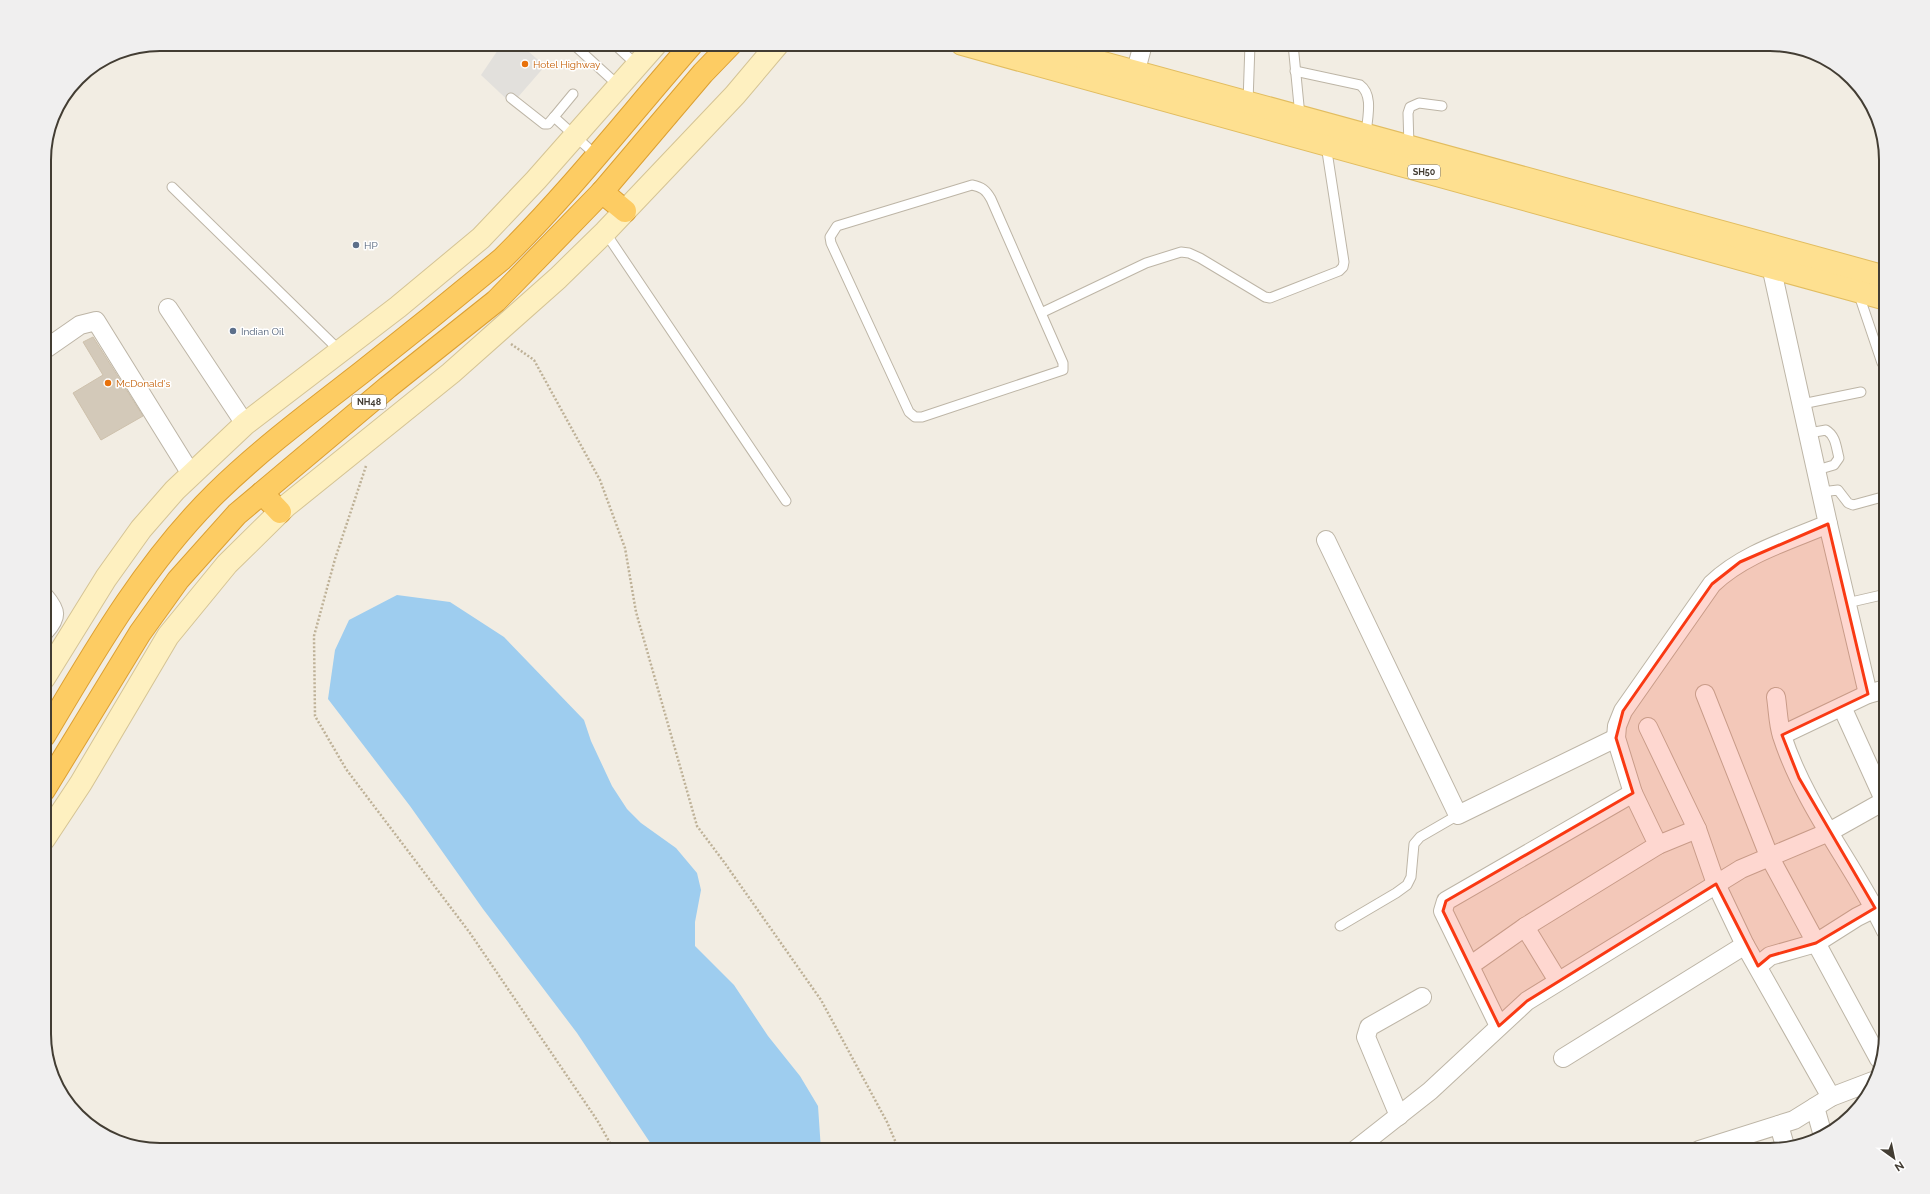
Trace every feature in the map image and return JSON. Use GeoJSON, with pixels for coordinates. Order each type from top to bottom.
{"type":"FeatureCollection","features":[{"type":"Feature","properties":{"kind":"highway","name":"NH48"},"geometry":{"type":"LineString","coordinates":[[51,724],[118,614],[156,561],[216,494],[312,410],[502,259],[542,219],[686,51]]}},
{"type":"Feature","properties":{"kind":"highway","name":"NH48"},"geometry":{"type":"LineString","coordinates":[[51,779],[140,633],[178,580],[237,514],[388,387],[496,301],[602,192],[703,73],[724,51]]}},
{"type":"Feature","properties":{"kind":"highway"},"geometry":{"type":"LineString","coordinates":[[703,73],[733,51]]}},
{"type":"Feature","properties":{"kind":"highway"},"geometry":{"type":"LineString","coordinates":[[602,192],[625,211]]}},
{"type":"Feature","properties":{"kind":"highway"},"geometry":{"type":"LineString","coordinates":[[262,493],[280,512]]}},
{"type":"Feature","properties":{"kind":"main road","name":"SH50"},"geometry":{"type":"LineString","coordinates":[[994,51],[1133,81],[1248,102],[1879,275]]}},
{"type":"Feature","properties":{"kind":"main road","name":"SH50"},"geometry":{"type":"LineString","coordinates":[[1053,51],[1133,81],[1326,144],[1879,297]]}},
{"type":"Feature","properties":{"kind":"street"},"geometry":{"type":"LineString","coordinates":[[51,658],[141,529],[191,474],[245,424],[341,352],[481,238],[536,180],[650,51]]}},
{"type":"Feature","properties":{"kind":"street"},"geometry":{"type":"LineString","coordinates":[[51,828],[81,783],[168,636],[228,564],[280,512],[451,373],[558,278],[605,232],[735,95],[772,51]]}},
{"type":"Feature","properties":{"kind":"street"},"geometry":{"type":"LineString","coordinates":[[1133,81],[1141,51]]}},
{"type":"Feature","properties":{"kind":"street"},"geometry":{"type":"LineString","coordinates":[[1765,245],[1773,268],[1828,524],[1868,694]]}},
{"type":"Feature","properties":{"kind":"street"},"geometry":{"type":"LineString","coordinates":[[168,308],[245,424]]}},
{"type":"Feature","properties":{"kind":"street"},"geometry":{"type":"LineString","coordinates":[[51,345],[80,325],[96,321],[191,474]]}},
{"type":"Feature","properties":{"kind":"street"},"geometry":{"type":"LineString","coordinates":[[1658,845],[1633,793],[1616,738],[1617,726],[1623,711],[1712,584],[1726,571],[1740,562],[1828,524]]}},
{"type":"Feature","properties":{"kind":"street"},"geometry":{"type":"LineString","coordinates":[[1326,540],[1458,815],[1616,738]]}},
{"type":"Feature","properties":{"kind":"street"},"geometry":{"type":"LineString","coordinates":[[51,606],[54,610],[55,617],[51,622]]}},
{"type":"Feature","properties":{"kind":"street"},"geometry":{"type":"LineString","coordinates":[[1782,735],[1868,694],[1879,691]]}},
{"type":"Feature","properties":{"kind":"street"},"geometry":{"type":"LineString","coordinates":[[1705,694],[1769,856],[1877,1055]]}},
{"type":"Feature","properties":{"kind":"street"},"geometry":{"type":"LineString","coordinates":[[1776,697],[1782,735],[1799,778],[1829,832],[1879,904]]}},
{"type":"Feature","properties":{"kind":"street"},"geometry":{"type":"LineString","coordinates":[[1842,707],[1879,788]]}},
{"type":"Feature","properties":{"kind":"street"},"geometry":{"type":"LineString","coordinates":[[1648,727],[1697,829],[1716,884],[1745,945],[1758,966],[1766,985],[1831,1097]]}},
{"type":"Feature","properties":{"kind":"street"},"geometry":{"type":"LineString","coordinates":[[1499,1026],[1444,911],[1446,901],[1633,793]]}},
{"type":"Feature","properties":{"kind":"street"},"geometry":{"type":"LineString","coordinates":[[1364,1143],[1430,1091],[1527,1001],[1741,869],[1829,832],[1879,804]]}},
{"type":"Feature","properties":{"kind":"street"},"geometry":{"type":"LineString","coordinates":[[1471,965],[1525,927],[1658,845],[1697,829]]}},
{"type":"Feature","properties":{"kind":"street"},"geometry":{"type":"LineString","coordinates":[[1758,966],[1770,956],[1816,943],[1879,906]]}},
{"type":"Feature","properties":{"kind":"street"},"geometry":{"type":"LineString","coordinates":[[1525,927],[1558,981]]}},
{"type":"Feature","properties":{"kind":"street"},"geometry":{"type":"LineString","coordinates":[[1563,1058],[1745,945]]}},
{"type":"Feature","properties":{"kind":"street"},"geometry":{"type":"LineString","coordinates":[[1399,1116],[1366,1037],[1370,1027],[1422,998]]}},
{"type":"Feature","properties":{"kind":"street"},"geometry":{"type":"LineString","coordinates":[[1725,1143],[1794,1120],[1831,1097],[1867,1083]]}},
{"type":"Feature","properties":{"kind":"street"},"geometry":{"type":"LineString","coordinates":[[1815,1107],[1821,1130]]}},
{"type":"Feature","properties":{"kind":"street"},"geometry":{"type":"LineString","coordinates":[[1778,1125],[1784,1142]]}},
{"type":"Feature","properties":{"kind":"lane"},"geometry":{"type":"LineString","coordinates":[[581,51],[619,86]]}},
{"type":"Feature","properties":{"kind":"lane"},"geometry":{"type":"LineString","coordinates":[[622,51],[638,65]]}},
{"type":"Feature","properties":{"kind":"lane"},"geometry":{"type":"LineString","coordinates":[[1248,102],[1250,51]]}},
{"type":"Feature","properties":{"kind":"lane"},"geometry":{"type":"LineString","coordinates":[[1294,51],[1300,116]]}},
{"type":"Feature","properties":{"kind":"lane"},"geometry":{"type":"LineString","coordinates":[[1295,71],[1360,85],[1365,88],[1368,95],[1366,134]]}},
{"type":"Feature","properties":{"kind":"lane"},"geometry":{"type":"LineString","coordinates":[[511,98],[544,124],[548,124],[573,94]]}},
{"type":"Feature","properties":{"kind":"lane"},"geometry":{"type":"LineString","coordinates":[[1409,146],[1408,113],[1410,107],[1419,103],[1442,106]]}},
{"type":"Feature","properties":{"kind":"lane"},"geometry":{"type":"LineString","coordinates":[[554,117],[597,156]]}},
{"type":"Feature","properties":{"kind":"lane"},"geometry":{"type":"LineString","coordinates":[[1041,313],[1146,263],[1181,252],[1189,253],[1200,258],[1265,297],[1270,298],[1339,271],[1343,267],[1344,262],[1326,144]]}},
{"type":"Feature","properties":{"kind":"lane"},"geometry":{"type":"LineString","coordinates":[[972,185],[980,186],[986,190],[991,198],[1041,313],[1063,363],[1063,370],[922,417],[914,417],[909,412],[831,243],[830,236],[837,226],[972,185]]}},
{"type":"Feature","properties":{"kind":"lane"},"geometry":{"type":"LineString","coordinates":[[172,187],[341,352]]}},
{"type":"Feature","properties":{"kind":"lane"},"geometry":{"type":"LineString","coordinates":[[605,232],[786,501]]}},
{"type":"Feature","properties":{"kind":"lane"},"geometry":{"type":"LineString","coordinates":[[1858,292],[1879,354]]}},
{"type":"Feature","properties":{"kind":"lane"},"geometry":{"type":"LineString","coordinates":[[1802,404],[1861,392]]}},
{"type":"Feature","properties":{"kind":"lane"},"geometry":{"type":"LineString","coordinates":[[1809,434],[1826,430],[1830,433],[1833,436],[1839,458],[1834,465],[1817,470]]}},
{"type":"Feature","properties":{"kind":"lane"},"geometry":{"type":"LineString","coordinates":[[1821,492],[1838,490],[1848,503],[1853,504],[1879,498]]}},
{"type":"Feature","properties":{"kind":"lane"},"geometry":{"type":"LineString","coordinates":[[1847,602],[1879,595]]}},
{"type":"Feature","properties":{"kind":"lane"},"geometry":{"type":"LineString","coordinates":[[1340,926],[1407,885],[1411,877],[1414,844],[1420,837],[1458,815]]}},
{"type":"Feature","properties":{"kind":"path"},"geometry":{"type":"LineString","coordinates":[[496,334],[534,360],[600,480],[625,548],[636,612],[697,826],[821,1000],[896,1143]]}},
{"type":"Feature","properties":{"kind":"path"},"geometry":{"type":"LineString","coordinates":[[367,462],[336,559],[314,636],[315,716],[346,769],[470,934],[597,1120],[610,1143]]}},
{"type":"Feature","properties":{"kind":"highlighted area"},"geometry":{"type":"Polygon","coordinates":[[[1828,524],[1868,694],[1782,735],[1799,778],[1875,908],[1816,943],[1770,956],[1758,966],[1716,884],[1527,1001],[1499,1026],[1443,911],[1446,901],[1633,793],[1616,738],[1623,711],[1712,584],[1740,562],[1828,524]]]}},
{"type":"Feature","properties":{"kind":"shaded area"},"geometry":{"type":"Polygon","coordinates":[[[497,51],[528,51],[545,66],[512,104],[481,75],[497,51]]]}},
{"type":"Feature","properties":{"kind":"water"},"geometry":{"type":"Polygon","coordinates":[[[397,595],[450,602],[504,637],[584,720],[591,741],[612,786],[627,809],[641,823],[676,848],[697,873],[701,890],[695,922],[695,946],[734,985],[768,1036],[800,1076],[818,1106],[821,1143],[650,1143],[577,1033],[483,909],[410,806],[328,699],[335,650],[349,620],[397,595]]]}},
{"type":"Feature","properties":{"kind":"building","name":"McDonald's"},"geometry":{"type":"Polygon","coordinates":[[[93,337],[143,416],[101,440],[73,393],[103,375],[83,342],[93,337]]]}},
{"type":"Feature","properties":{"kind":"place","name":"Hotel Highway"},"geometry":{"type":"Point","coordinates":[525,64]}},
{"type":"Feature","properties":{"kind":"place","name":"HP"},"geometry":{"type":"Point","coordinates":[356,245]}},
{"type":"Feature","properties":{"kind":"place","name":"Indian Oil"},"geometry":{"type":"Point","coordinates":[233,331]}},
{"type":"Feature","properties":{"kind":"place","name":"McDonald's"},"geometry":{"type":"Point","coordinates":[108,383]}}]}
